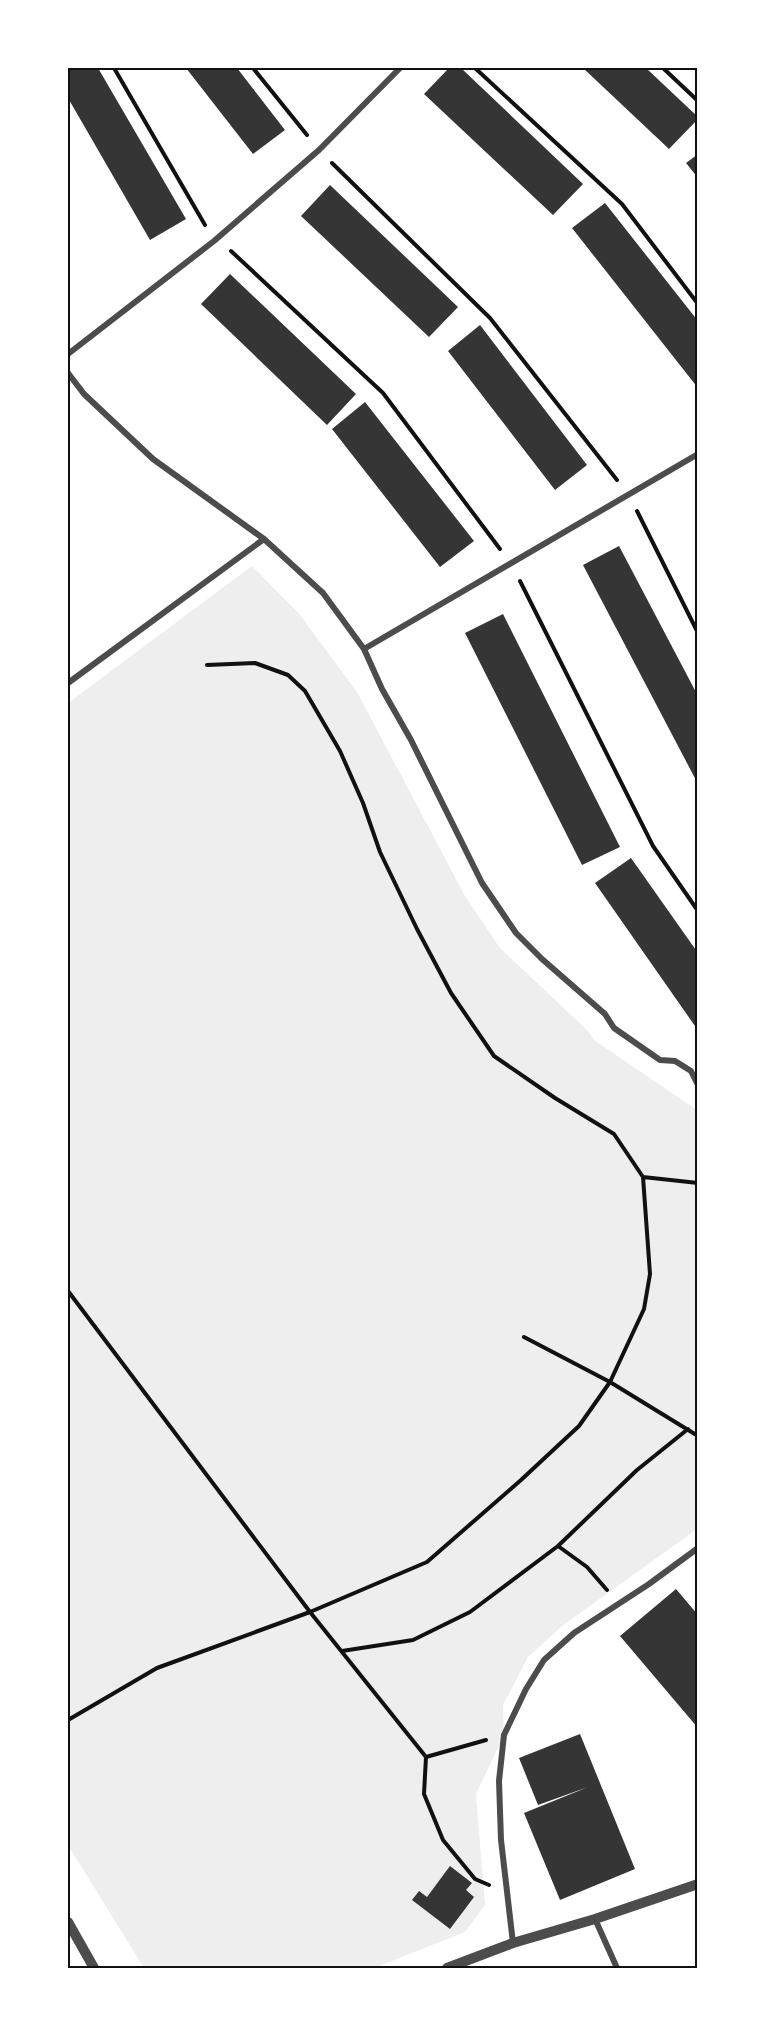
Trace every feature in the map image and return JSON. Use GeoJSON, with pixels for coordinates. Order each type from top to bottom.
{"type":"FeatureCollection","features":[{"type":"Feature","properties":{"kind":"street"},"geometry":{"type":"LineString","coordinates":[[68,354],[217,239],[319,150],[400,68]]}},
{"type":"Feature","properties":{"kind":"street"},"geometry":{"type":"LineString","coordinates":[[68,373],[84,394],[153,459],[264,538],[323,593],[364,649],[382,689],[411,740],[482,883],[516,933],[605,1014],[614,1028],[660,1060],[675,1061],[691,1071],[698,1085]]}},
{"type":"Feature","properties":{"kind":"street"},"geometry":{"type":"LineString","coordinates":[[364,649],[698,454]]}},
{"type":"Feature","properties":{"kind":"street"},"geometry":{"type":"LineString","coordinates":[[68,683],[264,538]]}},
{"type":"Feature","properties":{"kind":"street"},"geometry":{"type":"LineString","coordinates":[[513,1942],[501,1840],[499,1781],[504,1735],[526,1689],[544,1660],[574,1633],[649,1584],[698,1548]]}},
{"type":"Feature","properties":{"kind":"street"},"geometry":{"type":"LineString","coordinates":[[447,1968],[513,1942],[698,1884]]}},
{"type":"Feature","properties":{"kind":"street"},"geometry":{"type":"LineString","coordinates":[[594,1918],[617,1968]]}},
{"type":"Feature","properties":{"kind":"street"},"geometry":{"type":"LineString","coordinates":[[68,1922],[94,1968]]}},
{"type":"Feature","properties":{"kind":"path"},"geometry":{"type":"LineString","coordinates":[[114,68],[217,239],[383,393],[511,563],[653,846],[698,911]]}},
{"type":"Feature","properties":{"kind":"path"},"geometry":{"type":"LineString","coordinates":[[253,68],[319,150],[490,318],[629,494],[698,633]]}},
{"type":"Feature","properties":{"kind":"path"},"geometry":{"type":"LineString","coordinates":[[476,68],[622,204],[698,304]]}},
{"type":"Feature","properties":{"kind":"path"},"geometry":{"type":"LineString","coordinates":[[663,68],[698,101]]}},
{"type":"Feature","properties":{"kind":"path"},"geometry":{"type":"LineString","coordinates":[[68,1720],[158,1668],[310,1612],[427,1562],[579,1426],[610,1382],[644,1309],[650,1274],[643,1177],[614,1134],[555,1098],[494,1056],[451,993],[417,929],[380,852],[363,803],[340,751],[305,691],[288,675],[255,663],[207,665]]}},
{"type":"Feature","properties":{"kind":"path"},"geometry":{"type":"LineString","coordinates":[[643,1177],[698,1183]]}},
{"type":"Feature","properties":{"kind":"path"},"geometry":{"type":"LineString","coordinates":[[68,1291],[310,1612],[426,1757],[424,1794],[443,1840],[475,1878],[489,1885]]}},
{"type":"Feature","properties":{"kind":"path"},"geometry":{"type":"LineString","coordinates":[[524,1336],[610,1382],[698,1436]]}},
{"type":"Feature","properties":{"kind":"path"},"geometry":{"type":"LineString","coordinates":[[341,1651],[413,1640],[470,1612],[558,1546],[637,1470],[688,1429]]}},
{"type":"Feature","properties":{"kind":"path"},"geometry":{"type":"LineString","coordinates":[[558,1546],[586,1567],[619,1603]]}},
{"type":"Feature","properties":{"kind":"path"},"geometry":{"type":"LineString","coordinates":[[426,1757],[504,1735]]}},
{"type":"Feature","properties":{"kind":"shaded area"},"geometry":{"type":"Polygon","coordinates":[[[252,566],[300,615],[357,692],[465,896],[500,948],[587,1030],[594,1040],[697,1110],[697,1529],[562,1626],[528,1657],[503,1705],[504,1735],[476,1794],[485,1905],[465,1932],[374,1968],[144,1968],[68,1845],[68,703],[252,566]]]}},
{"type":"Feature","properties":{"kind":"building"},"geometry":{"type":"Polygon","coordinates":[[[68,68],[98,68],[186,219],[150,240],[68,98],[68,68]]]}},
{"type":"Feature","properties":{"kind":"building"},"geometry":{"type":"Polygon","coordinates":[[[186,68],[237,68],[285,130],[253,154],[186,68]]]}},
{"type":"Feature","properties":{"kind":"building"},"geometry":{"type":"Polygon","coordinates":[[[449,68],[461,68],[583,184],[553,215],[424,94],[449,68]]]}},
{"type":"Feature","properties":{"kind":"building"},"geometry":{"type":"Polygon","coordinates":[[[583,68],[646,68],[698,119],[669,149],[583,68]]]}},
{"type":"Feature","properties":{"kind":"building"},"geometry":{"type":"Polygon","coordinates":[[[698,154],[698,178],[686,163],[698,154]]]}},
{"type":"Feature","properties":{"kind":"building"},"geometry":{"type":"Polygon","coordinates":[[[330,185],[458,307],[429,337],[301,216],[330,185]]]}},
{"type":"Feature","properties":{"kind":"building"},"geometry":{"type":"Polygon","coordinates":[[[605,203],[698,321],[698,388],[572,228],[605,203]]]}},
{"type":"Feature","properties":{"kind":"building"},"geometry":{"type":"Polygon","coordinates":[[[230,274],[356,394],[327,425],[201,304],[230,274]]]}},
{"type":"Feature","properties":{"kind":"building"},"geometry":{"type":"Polygon","coordinates":[[[480,325],[587,465],[555,490],[448,351],[480,325]]]}},
{"type":"Feature","properties":{"kind":"building"},"geometry":{"type":"Polygon","coordinates":[[[365,402],[474,541],[440,567],[332,429],[365,402]]]}},
{"type":"Feature","properties":{"kind":"building"},"geometry":{"type":"Polygon","coordinates":[[[619,546],[698,696],[698,784],[583,565],[619,546]]]}},
{"type":"Feature","properties":{"kind":"building"},"geometry":{"type":"Polygon","coordinates":[[[503,614],[620,847],[582,865],[465,633],[503,614]]]}},
{"type":"Feature","properties":{"kind":"building"},"geometry":{"type":"Polygon","coordinates":[[[631,858],[698,953],[698,1024],[695,1026],[595,883],[631,858]]]}},
{"type":"Feature","properties":{"kind":"building"},"geometry":{"type":"Polygon","coordinates":[[[676,1589],[698,1615],[698,1728],[620,1636],[676,1589]]]}},
{"type":"Feature","properties":{"kind":"building"},"geometry":{"type":"Polygon","coordinates":[[[580,1734],[635,1869],[560,1900],[524,1813],[588,1787],[538,1805],[519,1758],[580,1734]]]}},
{"type":"Feature","properties":{"kind":"building"},"geometry":{"type":"Polygon","coordinates":[[[450,1866],[472,1883],[466,1890],[474,1897],[450,1929],[412,1900],[419,1891],[427,1897],[450,1866]]]}}]}
